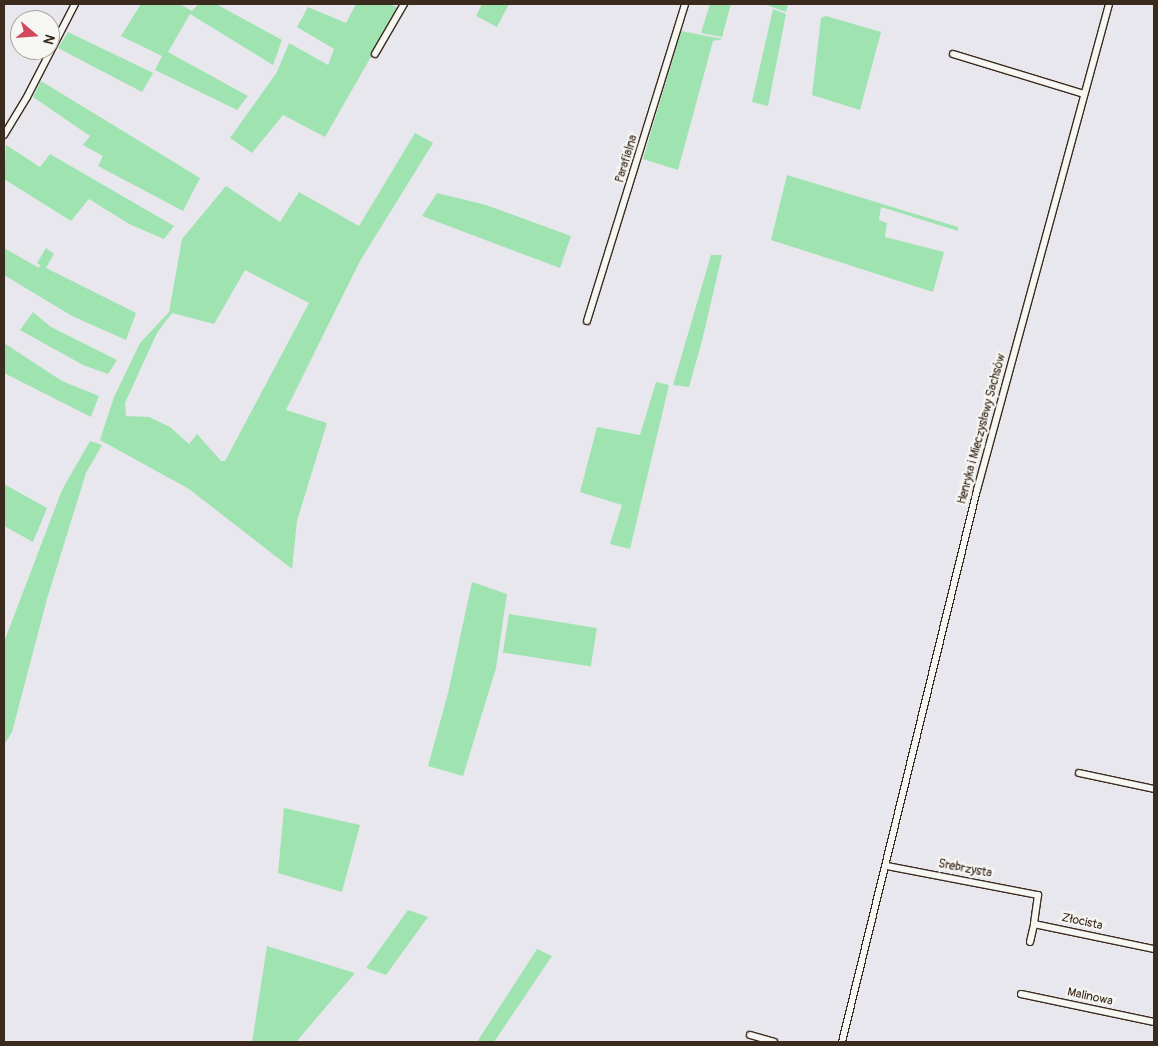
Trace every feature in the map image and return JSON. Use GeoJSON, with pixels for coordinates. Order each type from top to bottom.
{"type":"FeatureCollection","features":[{"type":"Feature","properties":{"kind":"street"},"geometry":{"type":"LineString","coordinates":[[4,135],[27,97],[75,4]]}},
{"type":"Feature","properties":{"kind":"street"},"geometry":{"type":"LineString","coordinates":[[375,54],[404,4]]}},
{"type":"Feature","properties":{"kind":"street","name":"Parafialna"},"geometry":{"type":"LineString","coordinates":[[587,321],[685,4]]}},
{"type":"Feature","properties":{"kind":"street","name":"Henryka i Mieczysławy Sachsów"},"geometry":{"type":"LineString","coordinates":[[842,1042],[977,490],[1109,4]]}},
{"type":"Feature","properties":{"kind":"street"},"geometry":{"type":"LineString","coordinates":[[954,54],[1084,94]]}},
{"type":"Feature","properties":{"kind":"street"},"geometry":{"type":"LineString","coordinates":[[1079,773],[1154,790]]}},
{"type":"Feature","properties":{"kind":"street","name":"Srebrzysta"},"geometry":{"type":"LineString","coordinates":[[887,864],[1038,895],[1034,924]]}},
{"type":"Feature","properties":{"kind":"street"},"geometry":{"type":"LineString","coordinates":[[1030,942],[1034,924]]}},
{"type":"Feature","properties":{"kind":"street","name":"Złocista"},"geometry":{"type":"LineString","coordinates":[[1034,924],[1154,949]]}},
{"type":"Feature","properties":{"kind":"street","name":"Malinowa"},"geometry":{"type":"LineString","coordinates":[[1021,994],[1154,1022]]}},
{"type":"Feature","properties":{"kind":"street"},"geometry":{"type":"LineString","coordinates":[[750,1035],[774,1042]]}},
{"type":"Feature","properties":{"kind":"green space"},"geometry":{"type":"Polygon","coordinates":[[[141,4],[180,4],[192,11],[198,4],[216,4],[282,40],[273,65],[190,14],[168,52],[248,96],[237,110],[155,70],[162,56],[121,36],[141,4]]]}},
{"type":"Feature","properties":{"kind":"green space"},"geometry":{"type":"Polygon","coordinates":[[[356,4],[389,4],[399,8],[325,137],[283,115],[252,153],[230,138],[277,72],[289,43],[328,65],[334,49],[297,27],[308,7],[346,23],[356,4]]]}},
{"type":"Feature","properties":{"kind":"green space"},"geometry":{"type":"Polygon","coordinates":[[[482,4],[509,4],[497,27],[476,16],[482,4]]]}},
{"type":"Feature","properties":{"kind":"green space"},"geometry":{"type":"Polygon","coordinates":[[[710,4],[731,4],[722,37],[701,33],[710,4]]]}},
{"type":"Feature","properties":{"kind":"green space"},"geometry":{"type":"Polygon","coordinates":[[[764,4],[788,4],[786,12],[764,4]]]}},
{"type":"Feature","properties":{"kind":"green space"},"geometry":{"type":"Polygon","coordinates":[[[773,9],[786,14],[768,106],[752,102],[773,9]]]}},
{"type":"Feature","properties":{"kind":"green space"},"geometry":{"type":"Polygon","coordinates":[[[826,16],[881,32],[860,110],[812,95],[821,18],[826,16]]]}},
{"type":"Feature","properties":{"kind":"green space"},"geometry":{"type":"Polygon","coordinates":[[[681,31],[723,39],[713,41],[678,170],[643,159],[681,31]]]}},
{"type":"Feature","properties":{"kind":"green space"},"geometry":{"type":"Polygon","coordinates":[[[68,32],[153,73],[142,92],[60,49],[60,45],[68,32]]]}},
{"type":"Feature","properties":{"kind":"green space"},"geometry":{"type":"Polygon","coordinates":[[[41,81],[200,178],[183,211],[98,166],[103,156],[83,145],[90,136],[33,97],[41,81]]]}},
{"type":"Feature","properties":{"kind":"green space"},"geometry":{"type":"Polygon","coordinates":[[[415,133],[433,143],[360,261],[286,410],[327,423],[297,521],[292,569],[189,489],[100,440],[114,397],[140,343],[169,312],[182,239],[226,186],[280,222],[299,192],[359,226],[415,133]],[[245,270],[214,324],[172,313],[157,333],[125,403],[126,416],[149,417],[170,427],[189,444],[197,434],[221,461],[225,461],[309,303],[245,270]]]}},
{"type":"Feature","properties":{"kind":"green space"},"geometry":{"type":"Polygon","coordinates":[[[6,145],[40,167],[50,154],[174,226],[164,239],[129,224],[89,199],[71,221],[4,179],[6,145]]]}},
{"type":"Feature","properties":{"kind":"green space"},"geometry":{"type":"Polygon","coordinates":[[[787,175],[958,227],[958,231],[881,207],[879,220],[887,223],[885,237],[944,252],[933,292],[771,240],[787,175]]]}},
{"type":"Feature","properties":{"kind":"green space"},"geometry":{"type":"Polygon","coordinates":[[[437,193],[486,205],[571,236],[560,268],[422,216],[437,193]]]}},
{"type":"Feature","properties":{"kind":"green space"},"geometry":{"type":"Polygon","coordinates":[[[4,248],[39,268],[40,265],[37,263],[46,248],[54,254],[46,268],[136,313],[126,340],[72,316],[4,275],[4,248]]]}},
{"type":"Feature","properties":{"kind":"green space"},"geometry":{"type":"Polygon","coordinates":[[[711,255],[722,255],[689,387],[673,385],[711,255]]]}},
{"type":"Feature","properties":{"kind":"green space"},"geometry":{"type":"Polygon","coordinates":[[[33,312],[51,327],[117,360],[108,374],[83,365],[20,330],[33,312]]]}},
{"type":"Feature","properties":{"kind":"green space"},"geometry":{"type":"Polygon","coordinates":[[[4,343],[62,381],[99,396],[91,417],[4,373],[4,343]]]}},
{"type":"Feature","properties":{"kind":"green space"},"geometry":{"type":"Polygon","coordinates":[[[656,382],[669,385],[630,549],[610,544],[622,505],[580,492],[597,427],[640,435],[656,382]]]}},
{"type":"Feature","properties":{"kind":"green space"},"geometry":{"type":"Polygon","coordinates":[[[90,441],[102,445],[86,473],[47,599],[12,732],[4,745],[4,642],[62,490],[90,441]]]}},
{"type":"Feature","properties":{"kind":"green space"},"geometry":{"type":"Polygon","coordinates":[[[4,484],[47,508],[33,542],[4,526],[4,484]]]}},
{"type":"Feature","properties":{"kind":"green space"},"geometry":{"type":"Polygon","coordinates":[[[472,582],[507,594],[496,668],[463,776],[428,766],[448,693],[472,582]]]}},
{"type":"Feature","properties":{"kind":"green space"},"geometry":{"type":"Polygon","coordinates":[[[509,614],[597,628],[591,666],[503,653],[509,614]]]}},
{"type":"Feature","properties":{"kind":"green space"},"geometry":{"type":"Polygon","coordinates":[[[284,808],[360,825],[342,892],[278,873],[284,808]]]}},
{"type":"Feature","properties":{"kind":"green space"},"geometry":{"type":"Polygon","coordinates":[[[408,910],[428,917],[386,975],[366,968],[408,910]]]}},
{"type":"Feature","properties":{"kind":"green space"},"geometry":{"type":"Polygon","coordinates":[[[267,946],[355,973],[296,1042],[252,1042],[267,946]]]}},
{"type":"Feature","properties":{"kind":"green space"},"geometry":{"type":"Polygon","coordinates":[[[537,949],[552,956],[494,1042],[477,1042],[537,949]]]}}]}
